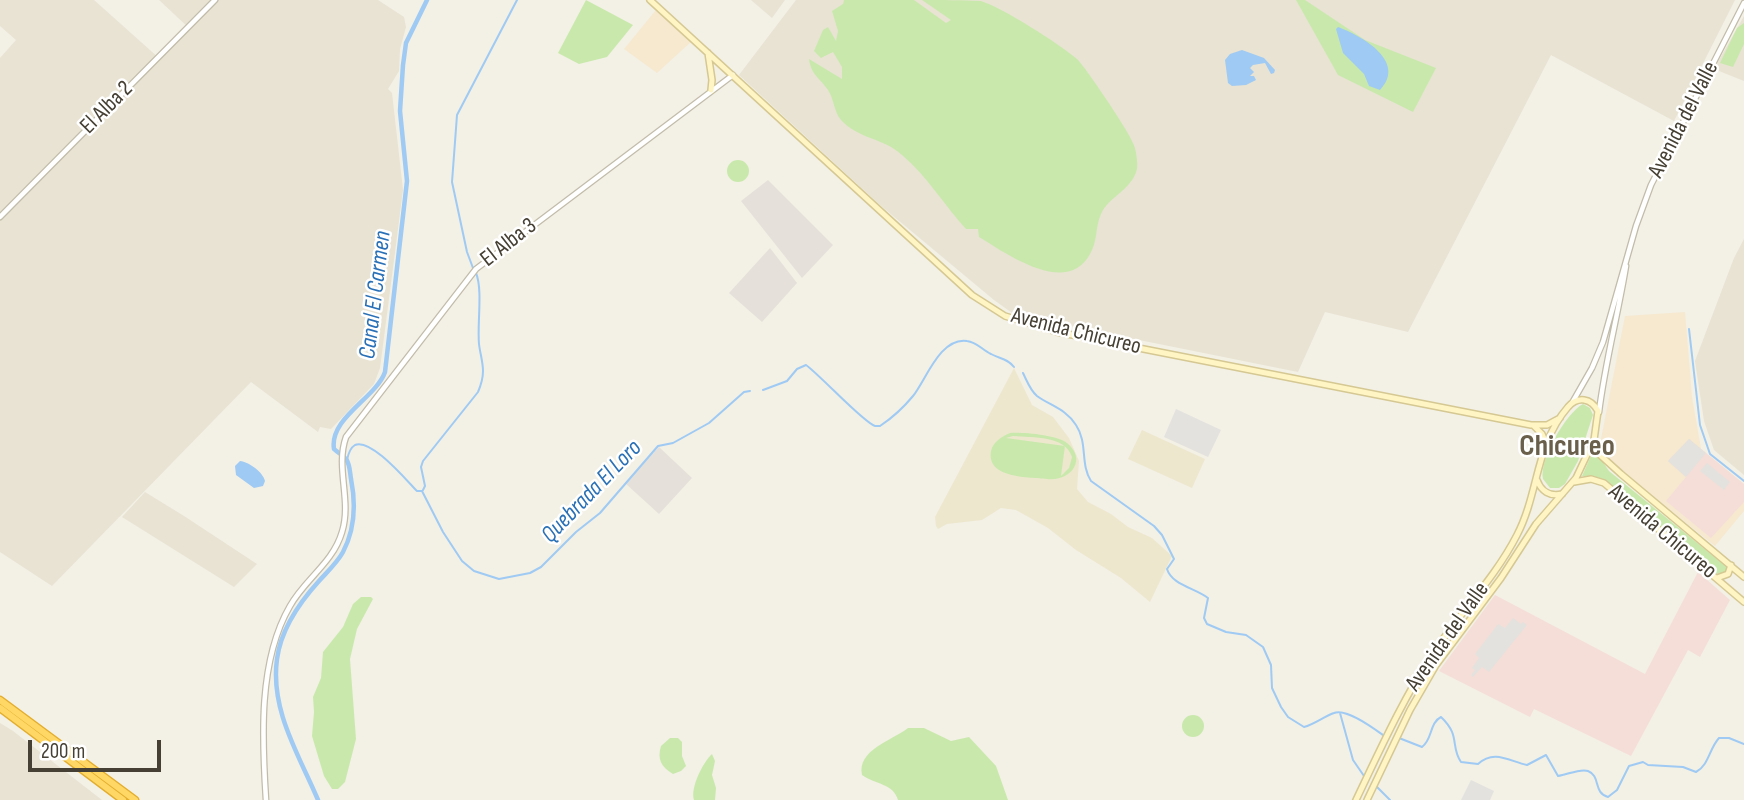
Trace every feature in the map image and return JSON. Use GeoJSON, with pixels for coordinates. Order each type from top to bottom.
{"type":"FeatureCollection","features":[{"type":"Feature","properties":{"kind":"highway"},"geometry":{"type":"LineString","coordinates":[[0,700],[135,800]]}},
{"type":"Feature","properties":{"kind":"highway"},"geometry":{"type":"LineString","coordinates":[[0,708],[124,800]]}},
{"type":"Feature","properties":{"kind":"main road","name":"Avenida Chicureo"},"geometry":{"type":"LineString","coordinates":[[650,0],[972,295],[1005,316],[1057,332],[1531,425],[1547,425],[1560,418]]}},
{"type":"Feature","properties":{"kind":"main road"},"geometry":{"type":"LineString","coordinates":[[708,53],[711,90]]}},
{"type":"Feature","properties":{"kind":"main road"},"geometry":{"type":"LineString","coordinates":[[712,80],[719,84]]}},
{"type":"Feature","properties":{"kind":"main road"},"geometry":{"type":"LineString","coordinates":[[1571,404],[1579,400],[1588,401],[1595,405],[1598,413]]}},
{"type":"Feature","properties":{"kind":"main road","name":"Avenida del Valle"},"geometry":{"type":"LineString","coordinates":[[1356,800],[1410,690],[1434,651],[1514,541],[1528,510],[1546,443],[1571,404]]}},
{"type":"Feature","properties":{"kind":"main road","name":"Avenida del Valle"},"geometry":{"type":"LineString","coordinates":[[1367,800],[1399,733],[1450,645],[1502,578],[1536,524],[1574,482],[1594,440],[1598,413]]}},
{"type":"Feature","properties":{"kind":"main road"},"geometry":{"type":"LineString","coordinates":[[1531,425],[1541,432],[1546,443]]}},
{"type":"Feature","properties":{"kind":"main road","name":"Avenida Chicureo"},"geometry":{"type":"LineString","coordinates":[[1594,440],[1598,451],[1606,460],[1744,577]]}},
{"type":"Feature","properties":{"kind":"main road"},"geometry":{"type":"LineString","coordinates":[[1536,474],[1539,486],[1546,492],[1556,495],[1564,493]]}},
{"type":"Feature","properties":{"kind":"main road","name":"Avenida Chicureo"},"geometry":{"type":"LineString","coordinates":[[1574,482],[1591,479],[1604,483],[1743,598]]}},
{"type":"Feature","properties":{"kind":"main road"},"geometry":{"type":"LineString","coordinates":[[1717,578],[1728,574],[1731,565]]}},
{"type":"Feature","properties":{"kind":"street","name":"El Alba 2"},"geometry":{"type":"LineString","coordinates":[[0,217],[215,0]]}},
{"type":"Feature","properties":{"kind":"street","name":"Avenida del Valle"},"geometry":{"type":"LineString","coordinates":[[1571,404],[1588,376],[1603,342],[1631,241],[1654,177],[1744,3]]}},
{"type":"Feature","properties":{"kind":"street","name":"El Alba 3"},"geometry":{"type":"LineString","coordinates":[[266,800],[263,724],[273,650],[289,606],[326,563],[341,537],[346,502],[341,462],[343,447],[356,424],[474,270],[733,75]]}},
{"type":"Feature","properties":{"kind":"street","name":"Avenida del Valle"},"geometry":{"type":"LineString","coordinates":[[1598,413],[1604,374],[1620,311],[1631,241]]}},
{"type":"Feature","properties":{"kind":"shaded area"},"geometry":{"type":"Polygon","coordinates":[[[0,0],[94,0],[160,59],[190,29],[159,0],[378,0],[404,17],[406,27],[400,49],[399,71],[388,89],[392,93],[403,190],[380,368],[374,384],[331,429],[320,427],[318,432],[251,382],[52,586],[0,552],[0,58],[16,40],[0,26],[0,0]]]}},
{"type":"Feature","properties":{"kind":"shaded area"},"geometry":{"type":"Polygon","coordinates":[[[751,0],[785,0],[772,18],[751,0]]]}},
{"type":"Feature","properties":{"kind":"shaded area"},"geometry":{"type":"Polygon","coordinates":[[[796,0],[1735,0],[1674,121],[1551,55],[1408,332],[1325,312],[1298,372],[1015,315],[994,300],[880,205],[739,75],[796,0]]]}},
{"type":"Feature","properties":{"kind":"shaded area"},"geometry":{"type":"Polygon","coordinates":[[[656,10],[692,41],[657,73],[624,49],[656,10]]]}},
{"type":"Feature","properties":{"kind":"shaded area"},"geometry":{"type":"Polygon","coordinates":[[[1744,16],[1744,81],[1714,69],[1744,16]]]}},
{"type":"Feature","properties":{"kind":"shaded area"},"geometry":{"type":"Polygon","coordinates":[[[768,180],[833,245],[802,278],[741,201],[768,180]]]}},
{"type":"Feature","properties":{"kind":"shaded area"},"geometry":{"type":"Polygon","coordinates":[[[1744,239],[1744,475],[1714,450],[1704,421],[1695,361],[1734,258],[1744,239]]]}},
{"type":"Feature","properties":{"kind":"shaded area"},"geometry":{"type":"Polygon","coordinates":[[[770,248],[797,283],[762,322],[729,293],[770,248]]]}},
{"type":"Feature","properties":{"kind":"shaded area"},"geometry":{"type":"Polygon","coordinates":[[[1685,312],[1692,397],[1701,449],[1744,484],[1744,511],[1715,546],[1627,476],[1605,455],[1600,444],[1625,316],[1685,312]]]}},
{"type":"Feature","properties":{"kind":"shaded area"},"geometry":{"type":"Polygon","coordinates":[[[1014,368],[1032,405],[1053,417],[1069,438],[1079,461],[1077,489],[1088,502],[1128,527],[1152,538],[1172,556],[1150,602],[1121,578],[1076,550],[1048,528],[1016,510],[1001,508],[982,520],[947,524],[938,529],[936,526],[935,517],[1014,368]]]}},
{"type":"Feature","properties":{"kind":"shaded area"},"geometry":{"type":"Polygon","coordinates":[[[1176,409],[1221,430],[1208,457],[1164,437],[1176,409]]]}},
{"type":"Feature","properties":{"kind":"shaded area"},"geometry":{"type":"Polygon","coordinates":[[[1142,430],[1205,459],[1192,488],[1128,459],[1142,430]]]}},
{"type":"Feature","properties":{"kind":"shaded area"},"geometry":{"type":"Polygon","coordinates":[[[1689,439],[1744,484],[1744,502],[1711,538],[1666,501],[1686,477],[1668,461],[1689,439]]]}},
{"type":"Feature","properties":{"kind":"shaded area"},"geometry":{"type":"Polygon","coordinates":[[[1689,439],[1706,453],[1686,477],[1668,461],[1689,439]]]}},
{"type":"Feature","properties":{"kind":"shaded area"},"geometry":{"type":"Polygon","coordinates":[[[659,447],[692,478],[659,514],[625,483],[659,447]]]}},
{"type":"Feature","properties":{"kind":"shaded area"},"geometry":{"type":"Polygon","coordinates":[[[1707,463],[1730,482],[1724,490],[1700,471],[1707,463]]]}},
{"type":"Feature","properties":{"kind":"shaded area"},"geometry":{"type":"Polygon","coordinates":[[[145,492],[257,564],[234,587],[122,517],[145,492]]]}},
{"type":"Feature","properties":{"kind":"shaded area"},"geometry":{"type":"Polygon","coordinates":[[[1698,572],[1730,600],[1700,657],[1688,650],[1631,756],[1534,709],[1530,717],[1439,671],[1495,595],[1645,674],[1698,572]]]}},
{"type":"Feature","properties":{"kind":"shaded area"},"geometry":{"type":"Polygon","coordinates":[[[1513,618],[1527,625],[1489,672],[1482,667],[1473,677],[1471,675],[1475,670],[1472,668],[1479,658],[1475,654],[1498,624],[1505,628],[1513,618]]]}},
{"type":"Feature","properties":{"kind":"shaded area"},"geometry":{"type":"Polygon","coordinates":[[[0,723],[13,731],[102,800],[0,800],[0,723]]]}},
{"type":"Feature","properties":{"kind":"shaded area"},"geometry":{"type":"Polygon","coordinates":[[[1471,780],[1494,791],[1490,800],[1461,800],[1471,780]]]}},
{"type":"Feature","properties":{"kind":"green space"},"geometry":{"type":"Polygon","coordinates":[[[586,0],[633,25],[607,57],[579,64],[558,53],[586,0]]]}},
{"type":"Feature","properties":{"kind":"green space"},"geometry":{"type":"Polygon","coordinates":[[[844,0],[914,0],[946,23],[951,20],[922,0],[981,1],[1030,27],[1077,59],[1130,137],[1137,163],[1134,176],[1126,188],[1109,202],[1101,214],[1093,249],[1080,266],[1067,272],[1036,268],[979,237],[978,229],[966,229],[919,172],[895,149],[855,131],[841,120],[830,94],[814,73],[809,59],[842,79],[842,67],[833,52],[821,58],[814,51],[823,30],[828,27],[836,41],[838,31],[832,11],[843,4],[844,0]]]}},
{"type":"Feature","properties":{"kind":"green space"},"geometry":{"type":"Polygon","coordinates":[[[1296,0],[1305,0],[1365,40],[1436,68],[1413,112],[1338,75],[1296,0]]]}},
{"type":"Feature","properties":{"kind":"green space"},"geometry":{"type":"Polygon","coordinates":[[[1744,23],[1744,44],[1733,67],[1720,63],[1737,28],[1744,23]]]}},
{"type":"Feature","properties":{"kind":"green space"},"geometry":{"type":"Polygon","coordinates":[[[738,160],[746,163],[749,171],[746,179],[738,182],[730,179],[727,171],[730,163],[738,160]]]}},
{"type":"Feature","properties":{"kind":"green space"},"geometry":{"type":"Polygon","coordinates":[[[1583,404],[1590,408],[1593,415],[1578,461],[1565,484],[1559,488],[1550,488],[1543,479],[1549,449],[1569,417],[1583,404]]]}},
{"type":"Feature","properties":{"kind":"green space"},"geometry":{"type":"Polygon","coordinates":[[[1010,433],[1062,440],[1076,456],[1074,468],[1063,477],[1055,479],[1020,477],[1002,472],[991,460],[991,451],[996,442],[1010,433]],[[1006,438],[1064,446],[1056,441],[1039,438],[1006,438]],[[1065,447],[1061,476],[1069,468],[1072,457],[1065,447]]]}},
{"type":"Feature","properties":{"kind":"green space"},"geometry":{"type":"Polygon","coordinates":[[[1594,449],[1609,471],[1728,568],[1727,572],[1720,576],[1608,482],[1597,477],[1582,476],[1594,449]]]}},
{"type":"Feature","properties":{"kind":"green space"},"geometry":{"type":"Polygon","coordinates":[[[361,597],[373,599],[357,629],[350,659],[356,739],[345,782],[338,789],[332,789],[324,776],[312,736],[313,697],[321,678],[323,652],[343,627],[353,604],[361,597]]]}},
{"type":"Feature","properties":{"kind":"green space"},"geometry":{"type":"Polygon","coordinates":[[[1193,715],[1201,718],[1204,726],[1201,734],[1193,737],[1185,734],[1182,726],[1185,718],[1193,715]]]}},
{"type":"Feature","properties":{"kind":"green space"},"geometry":{"type":"Polygon","coordinates":[[[908,728],[924,728],[951,741],[969,737],[996,766],[1008,800],[898,800],[888,787],[862,775],[862,766],[870,753],[908,728]]]}},
{"type":"Feature","properties":{"kind":"green space"},"geometry":{"type":"Polygon","coordinates":[[[670,738],[678,738],[682,742],[682,756],[686,766],[673,774],[660,759],[661,746],[670,738]]]}},
{"type":"Feature","properties":{"kind":"green space"},"geometry":{"type":"Polygon","coordinates":[[[712,754],[715,761],[712,775],[716,788],[715,800],[694,800],[698,776],[712,754]]]}},
{"type":"Feature","properties":{"kind":"water"},"geometry":{"type":"Polygon","coordinates":[[[1338,27],[1358,36],[1385,59],[1387,79],[1380,90],[1369,86],[1364,74],[1343,53],[1336,29],[1338,27]]]}},
{"type":"Feature","properties":{"kind":"water"},"geometry":{"type":"Polygon","coordinates":[[[1242,50],[1264,58],[1275,70],[1274,73],[1271,74],[1265,63],[1253,65],[1250,68],[1254,72],[1250,76],[1254,76],[1256,80],[1246,85],[1232,86],[1228,83],[1225,60],[1230,54],[1242,50]]]}},
{"type":"Feature","properties":{"kind":"water"},"geometry":{"type":"Polygon","coordinates":[[[240,461],[259,471],[265,481],[263,486],[254,488],[236,475],[235,466],[240,461]]]}},
{"type":"Feature","properties":{"kind":"waterway","name":"Canal El Carmen"},"geometry":{"type":"LineString","coordinates":[[318,800],[282,714],[276,678],[277,659],[282,637],[292,617],[341,556],[352,525],[354,498],[350,469],[346,459],[334,449],[334,438],[346,418],[373,391],[385,372],[407,181],[400,111],[403,65],[406,43],[427,0]]}},
{"type":"Feature","properties":{"kind":"waterway"},"geometry":{"type":"LineString","coordinates":[[473,268],[452,182],[457,115],[517,0]]}},
{"type":"Feature","properties":{"kind":"waterway"},"geometry":{"type":"LineString","coordinates":[[423,490],[423,461],[478,392],[482,382],[479,288],[476,273]]}},
{"type":"Feature","properties":{"kind":"waterway"},"geometry":{"type":"LineString","coordinates":[[1689,329],[1700,425],[1710,454],[1744,481]]}},
{"type":"Feature","properties":{"kind":"waterway","name":"Quebrada El Loro"},"geometry":{"type":"LineString","coordinates":[[763,390],[787,381],[797,369],[806,365],[869,423],[880,426],[913,396],[941,352],[957,342],[974,343],[1014,367]]}},
{"type":"Feature","properties":{"kind":"waterway","name":"Quebrada El Loro"},"geometry":{"type":"LineString","coordinates":[[1023,373],[1035,394],[1063,411],[1076,425],[1082,439],[1086,468],[1091,481],[1154,526],[1162,535],[1174,559],[1167,569],[1170,574],[1179,583],[1208,598],[1204,618],[1207,624],[1226,632],[1246,635],[1263,647],[1271,665],[1272,688],[1288,717],[1304,727],[1334,713],[1345,713],[1383,735]]}},
{"type":"Feature","properties":{"kind":"waterway","name":"Quebrada El Loro"},"geometry":{"type":"LineString","coordinates":[[347,460],[355,445],[362,445],[379,454],[417,491],[422,491],[443,532],[462,561],[474,571],[499,579],[530,573],[541,567],[576,532],[600,513],[658,446],[673,443],[709,423],[744,392],[750,391]]}},
{"type":"Feature","properties":{"kind":"waterway"},"geometry":{"type":"LineString","coordinates":[[1340,713],[1353,760],[1364,776]]}},
{"type":"Feature","properties":{"kind":"waterway","name":"Quebrada El Loro"},"geometry":{"type":"LineString","coordinates":[[1399,738],[1422,747],[1441,717],[1451,730],[1461,762],[1478,764],[1490,757],[1496,757],[1527,765],[1546,755],[1558,776],[1585,770],[1592,773],[1600,792],[1608,797],[1617,790],[1629,766],[1643,762],[1648,765],[1683,767],[1696,772],[1704,765],[1719,738],[1729,738],[1744,744]]}},
{"type":"Feature","properties":{"kind":"waterway"},"geometry":{"type":"LineString","coordinates":[[1376,786],[1390,800]]}},
{"type":"Feature","properties":{"kind":"district","name":"Chicureo"},"geometry":{"type":"Point","coordinates":[1567,447]}}]}
